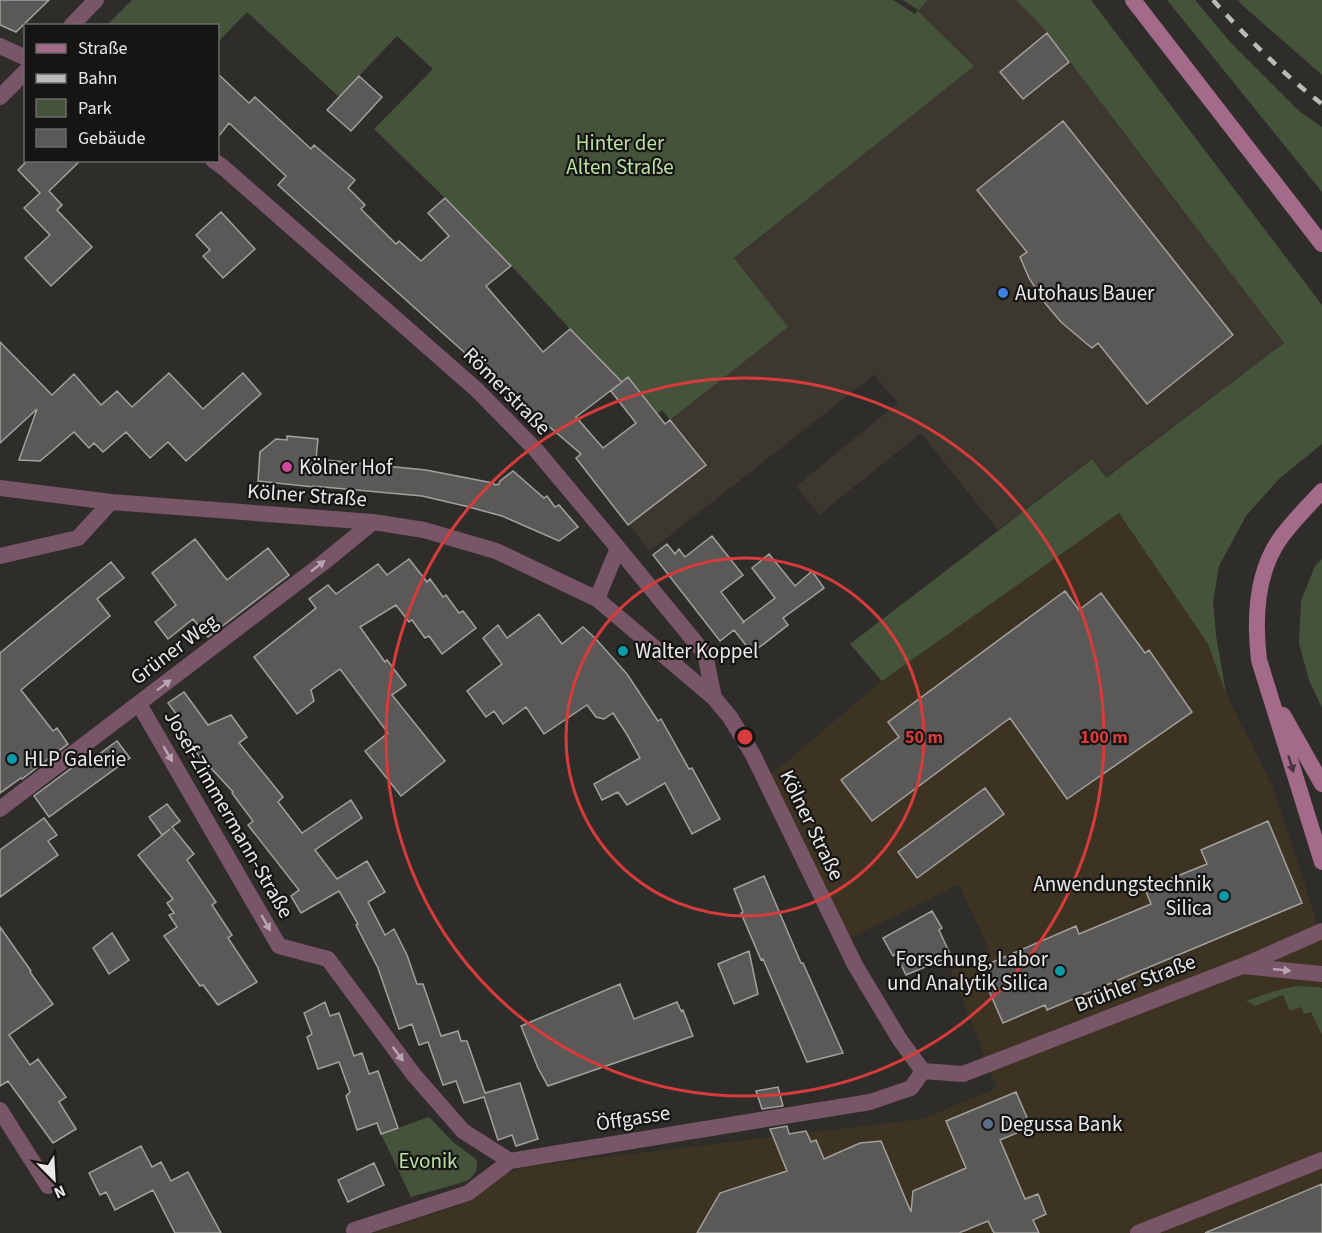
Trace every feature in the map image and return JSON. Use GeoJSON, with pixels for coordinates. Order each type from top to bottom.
{"type":"FeatureCollection","features":[{"type":"Feature","properties":{"kind":"main road"},"geometry":{"type":"LineString","coordinates":[[1132,0],[1322,244]]}},
{"type":"Feature","properties":{"kind":"main road"},"geometry":{"type":"LineString","coordinates":[[1319,496],[1282,536],[1269,560],[1260,586],[1256,638],[1259,660],[1322,862]]}},
{"type":"Feature","properties":{"kind":"main road"},"geometry":{"type":"LineString","coordinates":[[1268,688],[1322,784]]}},
{"type":"Feature","properties":{"kind":"street"},"geometry":{"type":"LineString","coordinates":[[73,24],[96,0]]}},
{"type":"Feature","properties":{"kind":"street"},"geometry":{"type":"LineString","coordinates":[[0,46],[24,57]]}},
{"type":"Feature","properties":{"kind":"street"},"geometry":{"type":"LineString","coordinates":[[0,97],[24,73]]}},
{"type":"Feature","properties":{"kind":"street","name":"Römerstraße"},"geometry":{"type":"LineString","coordinates":[[216,162],[477,390],[536,450],[705,654],[714,698]]}},
{"type":"Feature","properties":{"kind":"street","name":"Kölner Straße"},"geometry":{"type":"LineString","coordinates":[[0,488],[111,502],[373,522],[424,530],[496,551],[597,599],[714,698],[730,717],[753,755],[855,965],[900,1040],[922,1071]]}},
{"type":"Feature","properties":{"kind":"street"},"geometry":{"type":"LineString","coordinates":[[0,556],[78,537],[111,502]]}},
{"type":"Feature","properties":{"kind":"street","name":"Grüner Weg"},"geometry":{"type":"LineString","coordinates":[[0,809],[323,563],[373,522]]}},
{"type":"Feature","properties":{"kind":"street"},"geometry":{"type":"LineString","coordinates":[[597,599],[618,548]]}},
{"type":"Feature","properties":{"kind":"street","name":"Josef-Zimmermann-Straße"},"geometry":{"type":"LineString","coordinates":[[139,704],[279,946],[328,959],[414,1075],[463,1131],[510,1161]]}},
{"type":"Feature","properties":{"kind":"street","name":"Brühler Straße"},"geometry":{"type":"LineString","coordinates":[[922,1071],[963,1074],[1242,966],[1322,931]]}},
{"type":"Feature","properties":{"kind":"street"},"geometry":{"type":"LineString","coordinates":[[1242,966],[1322,974]]}},
{"type":"Feature","properties":{"kind":"street","name":"Öffgasse"},"geometry":{"type":"LineString","coordinates":[[354,1230],[468,1193],[510,1161],[870,1102],[911,1088],[922,1071]]}},
{"type":"Feature","properties":{"kind":"street"},"geometry":{"type":"LineString","coordinates":[[0,1110],[48,1186]]}},
{"type":"Feature","properties":{"kind":"street"},"geometry":{"type":"LineString","coordinates":[[1138,1233],[1322,1160]]}},
{"type":"Feature","properties":{"kind":"shaded area","name":"Autohaus Bauer"},"geometry":{"type":"Polygon","coordinates":[[[928,0],[1016,0],[1048,33],[1284,343],[1105,478],[1091,459],[998,530],[921,433],[819,515],[796,486],[898,403],[874,375],[650,551],[594,481],[787,327],[734,259],[973,65],[918,11],[928,0]]]}},
{"type":"Feature","properties":{"kind":"shaded area"},"geometry":{"type":"Polygon","coordinates":[[[1119,512],[1208,644],[1226,694],[1272,785],[1322,942],[1322,1233],[374,1233],[461,1205],[506,1174],[524,1167],[922,1119],[997,1088],[950,968],[989,950],[959,884],[844,941],[768,777],[882,681],[1119,512]]]}},
{"type":"Feature","properties":{"kind":"green space","name":"Hinter der Alten Straße"},"geometry":{"type":"Polygon","coordinates":[[[132,0],[893,0],[915,14],[918,10],[903,0],[928,0],[918,11],[974,66],[734,258],[788,327],[670,420],[662,410],[657,414],[583,343],[504,258],[374,129],[433,69],[397,36],[339,97],[247,12],[219,41],[219,24],[108,24],[132,0]]]}},
{"type":"Feature","properties":{"kind":"green space"},"geometry":{"type":"Polygon","coordinates":[[[1016,0],[1091,0],[1322,305],[1322,444],[1279,479],[1246,516],[1219,566],[1213,602],[1226,694],[1208,644],[1119,513],[882,681],[850,644],[1092,459],[1106,478],[1284,343],[1048,33],[1016,0]]]}},
{"type":"Feature","properties":{"kind":"green space"},"geometry":{"type":"Polygon","coordinates":[[[1167,0],[1195,0],[1231,43],[1299,111],[1322,127],[1322,192],[1167,0]]]}},
{"type":"Feature","properties":{"kind":"green space"},"geometry":{"type":"Polygon","coordinates":[[[1238,0],[1322,0],[1322,75],[1241,4],[1238,0]]]}},
{"type":"Feature","properties":{"kind":"green space"},"geometry":{"type":"Polygon","coordinates":[[[1322,559],[1322,708],[1309,680],[1299,643],[1301,601],[1315,566],[1322,559]]]}},
{"type":"Feature","properties":{"kind":"green space"},"geometry":{"type":"Polygon","coordinates":[[[1296,986],[1322,988],[1322,1035],[1311,1012],[1304,1014],[1301,1007],[1290,1011],[1283,995],[1255,1006],[1246,1001],[1296,986]]]}},
{"type":"Feature","properties":{"kind":"green space","name":"Evonik"},"geometry":{"type":"Polygon","coordinates":[[[429,1117],[453,1142],[476,1159],[477,1169],[467,1181],[411,1197],[381,1134],[429,1117]]]}},
{"type":"Feature","properties":{"kind":"building"},"geometry":{"type":"Polygon","coordinates":[[[0,0],[49,0],[16,32],[0,25],[0,0]]]}},
{"type":"Feature","properties":{"kind":"building"},"geometry":{"type":"Polygon","coordinates":[[[1047,33],[1069,62],[1023,99],[1000,72],[1047,33]]]}},
{"type":"Feature","properties":{"kind":"building"},"geometry":{"type":"Polygon","coordinates":[[[219,75],[249,103],[255,97],[311,149],[314,145],[355,180],[348,188],[365,205],[361,209],[396,244],[399,241],[421,261],[449,236],[428,213],[445,198],[511,266],[486,286],[543,352],[570,329],[622,382],[628,377],[665,424],[670,420],[706,465],[628,525],[576,458],[581,454],[278,185],[286,176],[229,123],[219,136],[219,75]],[[621,383],[576,417],[603,448],[636,423],[611,391],[621,383]]]}},
{"type":"Feature","properties":{"kind":"building"},"geometry":{"type":"Polygon","coordinates":[[[359,76],[382,97],[351,131],[327,110],[359,76]]]}},
{"type":"Feature","properties":{"kind":"building"},"geometry":{"type":"Polygon","coordinates":[[[1063,121],[1233,335],[1147,404],[1098,343],[1092,348],[1061,322],[1045,303],[1029,278],[1020,257],[1027,252],[977,190],[1063,121]]]}},
{"type":"Feature","properties":{"kind":"building"},"geometry":{"type":"Polygon","coordinates":[[[26,162],[79,162],[49,191],[62,205],[57,210],[92,247],[51,286],[25,258],[50,235],[24,208],[40,193],[18,170],[26,162]]]}},
{"type":"Feature","properties":{"kind":"building"},"geometry":{"type":"Polygon","coordinates":[[[221,212],[255,249],[223,278],[203,256],[210,250],[196,235],[221,212]]]}},
{"type":"Feature","properties":{"kind":"building"},"geometry":{"type":"Polygon","coordinates":[[[0,342],[52,395],[74,374],[101,405],[117,391],[132,407],[169,373],[203,409],[243,373],[261,394],[186,461],[168,442],[150,458],[126,432],[103,452],[94,443],[89,448],[74,432],[40,461],[19,460],[37,409],[0,443],[0,342]]]}},
{"type":"Feature","properties":{"kind":"building"},"geometry":{"type":"Polygon","coordinates":[[[287,436],[318,439],[316,459],[426,470],[495,485],[513,471],[544,498],[547,496],[555,507],[559,505],[578,527],[559,541],[502,516],[422,496],[258,481],[260,452],[276,439],[287,440],[287,436]]]}},
{"type":"Feature","properties":{"kind":"building"},"geometry":{"type":"Polygon","coordinates":[[[712,536],[743,575],[721,592],[744,622],[775,598],[752,568],[769,554],[795,586],[812,571],[824,588],[783,618],[788,625],[752,653],[734,630],[720,641],[653,555],[667,544],[675,554],[679,549],[685,557],[712,536]]]}},
{"type":"Feature","properties":{"kind":"building"},"geometry":{"type":"Polygon","coordinates":[[[195,539],[227,580],[268,548],[289,575],[208,637],[193,619],[168,639],[155,622],[176,605],[152,573],[195,539]]]}},
{"type":"Feature","properties":{"kind":"building"},"geometry":{"type":"Polygon","coordinates":[[[409,559],[427,582],[430,579],[443,597],[446,595],[459,613],[463,611],[476,628],[442,654],[429,636],[425,638],[412,620],[409,622],[396,605],[360,627],[385,662],[387,660],[406,685],[392,695],[445,761],[401,796],[365,751],[388,733],[340,669],[311,690],[314,701],[297,714],[254,657],[316,608],[309,599],[328,585],[336,594],[378,564],[387,575],[409,559]]]}},
{"type":"Feature","properties":{"kind":"building"},"geometry":{"type":"Polygon","coordinates":[[[111,562],[124,578],[97,599],[110,616],[21,690],[53,731],[57,728],[68,744],[0,793],[0,653],[111,562]]]}},
{"type":"Feature","properties":{"kind":"building"},"geometry":{"type":"Polygon","coordinates":[[[1065,591],[1079,610],[1101,593],[1145,653],[1149,650],[1192,712],[1067,799],[1010,718],[872,821],[841,780],[899,737],[888,722],[1065,591]]]}},
{"type":"Feature","properties":{"kind":"building"},"geometry":{"type":"Polygon","coordinates":[[[539,614],[562,644],[583,627],[627,674],[658,721],[661,719],[689,769],[692,768],[720,819],[692,834],[665,783],[627,805],[618,792],[602,800],[594,784],[640,758],[613,713],[604,719],[596,717],[587,705],[544,734],[526,707],[503,724],[494,711],[486,717],[467,691],[502,664],[483,638],[498,625],[507,638],[539,614]]]}},
{"type":"Feature","properties":{"kind":"building"},"geometry":{"type":"Polygon","coordinates":[[[184,692],[208,725],[231,715],[247,737],[239,743],[283,797],[278,802],[302,833],[351,800],[362,818],[315,850],[337,879],[367,861],[385,892],[368,902],[385,935],[394,929],[407,955],[417,984],[423,984],[441,1036],[458,1031],[461,1041],[467,1041],[485,1093],[520,1083],[538,1139],[516,1146],[512,1135],[498,1140],[484,1097],[464,1103],[456,1081],[443,1085],[428,1042],[419,1045],[412,1024],[399,1029],[378,968],[356,925],[358,924],[339,891],[301,913],[291,896],[299,890],[248,825],[253,821],[233,792],[209,766],[207,767],[172,718],[177,715],[168,703],[184,692]]]}},
{"type":"Feature","properties":{"kind":"building"},"geometry":{"type":"Polygon","coordinates":[[[117,741],[130,758],[49,817],[34,796],[81,761],[84,765],[117,741]]]}},
{"type":"Feature","properties":{"kind":"building"},"geometry":{"type":"Polygon","coordinates":[[[985,788],[1004,814],[917,878],[898,852],[985,788]]]}},
{"type":"Feature","properties":{"kind":"building"},"geometry":{"type":"Polygon","coordinates":[[[167,804],[180,821],[172,827],[194,854],[187,860],[216,902],[212,905],[232,935],[228,938],[257,982],[218,1005],[203,985],[200,986],[164,936],[177,927],[169,915],[174,913],[167,903],[173,899],[138,855],[170,829],[162,835],[149,817],[167,804]]]}},
{"type":"Feature","properties":{"kind":"building"},"geometry":{"type":"Polygon","coordinates":[[[44,818],[57,835],[48,841],[58,855],[0,897],[0,850],[44,818]]]}},
{"type":"Feature","properties":{"kind":"building"},"geometry":{"type":"Polygon","coordinates":[[[1268,821],[1302,903],[1047,1010],[1045,1005],[1003,1023],[979,968],[1076,926],[1079,934],[1151,904],[1145,889],[1207,864],[1201,850],[1268,821]]]}},
{"type":"Feature","properties":{"kind":"building"},"geometry":{"type":"Polygon","coordinates":[[[764,876],[843,1053],[807,1062],[763,959],[761,960],[741,913],[743,912],[734,889],[764,876]]]}},
{"type":"Feature","properties":{"kind":"building"},"geometry":{"type":"Polygon","coordinates":[[[932,911],[942,928],[939,930],[951,956],[906,975],[896,954],[893,956],[883,938],[932,911]]]}},
{"type":"Feature","properties":{"kind":"building"},"geometry":{"type":"Polygon","coordinates":[[[0,927],[53,1004],[9,1035],[30,1065],[38,1059],[66,1097],[59,1102],[76,1129],[53,1143],[8,1081],[0,1086],[0,927]]]}},
{"type":"Feature","properties":{"kind":"building"},"geometry":{"type":"Polygon","coordinates":[[[112,933],[129,960],[109,974],[93,948],[112,933]]]}},
{"type":"Feature","properties":{"kind":"building"},"geometry":{"type":"Polygon","coordinates":[[[749,951],[758,994],[734,1004],[718,964],[749,951]]]}},
{"type":"Feature","properties":{"kind":"building"},"geometry":{"type":"Polygon","coordinates":[[[620,984],[634,1019],[677,1002],[681,1011],[683,1010],[693,1036],[548,1086],[521,1026],[620,984]]]}},
{"type":"Feature","properties":{"kind":"building"},"geometry":{"type":"Polygon","coordinates":[[[325,1002],[330,1016],[339,1013],[354,1056],[362,1053],[369,1074],[378,1071],[398,1128],[381,1134],[377,1123],[357,1130],[346,1096],[350,1092],[339,1062],[318,1069],[307,1037],[312,1034],[304,1013],[325,1002]]]}},
{"type":"Feature","properties":{"kind":"building"},"geometry":{"type":"Polygon","coordinates":[[[778,1087],[783,1106],[762,1109],[756,1091],[778,1087]]]}},
{"type":"Feature","properties":{"kind":"building"},"geometry":{"type":"Polygon","coordinates":[[[1016,1092],[1031,1127],[1000,1140],[1025,1199],[1038,1194],[1046,1214],[1033,1220],[1039,1233],[994,1233],[988,1221],[959,1233],[697,1233],[720,1193],[787,1171],[770,1129],[787,1126],[789,1134],[806,1131],[811,1142],[816,1140],[824,1159],[860,1143],[881,1141],[911,1212],[913,1191],[966,1168],[946,1121],[1016,1092]]]}},
{"type":"Feature","properties":{"kind":"building"},"geometry":{"type":"Polygon","coordinates":[[[141,1146],[152,1167],[161,1162],[171,1181],[188,1172],[221,1233],[175,1233],[153,1190],[115,1210],[106,1192],[100,1195],[89,1173],[141,1146]]]}},
{"type":"Feature","properties":{"kind":"building"},"geometry":{"type":"Polygon","coordinates":[[[374,1163],[384,1185],[348,1202],[338,1180],[374,1163]]]}},
{"type":"Feature","properties":{"kind":"building"},"geometry":{"type":"Polygon","coordinates":[[[1322,1184],[1322,1233],[1205,1233],[1322,1184]]]}},
{"type":"Feature","properties":{"kind":"railway"},"geometry":{"type":"LineString","coordinates":[[1213,0],[1265,54],[1322,104]]}},
{"type":"Feature","properties":{"kind":"place","name":"Autohaus Bauer"},"geometry":{"type":"Point","coordinates":[1003,293]}},
{"type":"Feature","properties":{"kind":"place","name":"Kölner Hof"},"geometry":{"type":"Point","coordinates":[287,467]}},
{"type":"Feature","properties":{"kind":"place","name":"Walter Koppel"},"geometry":{"type":"Point","coordinates":[623,651]}},
{"type":"Feature","properties":{"kind":"place","name":"HLP Galerie"},"geometry":{"type":"Point","coordinates":[12,759]}},
{"type":"Feature","properties":{"kind":"place","name":"Anwendungstechnik Silica"},"geometry":{"type":"Point","coordinates":[1224,896]}},
{"type":"Feature","properties":{"kind":"place","name":"Forschung, Labor und Analytik Silica"},"geometry":{"type":"Point","coordinates":[1060,971]}},
{"type":"Feature","properties":{"kind":"place","name":"Degussa Bank"},"geometry":{"type":"Point","coordinates":[988,1124]}}]}
